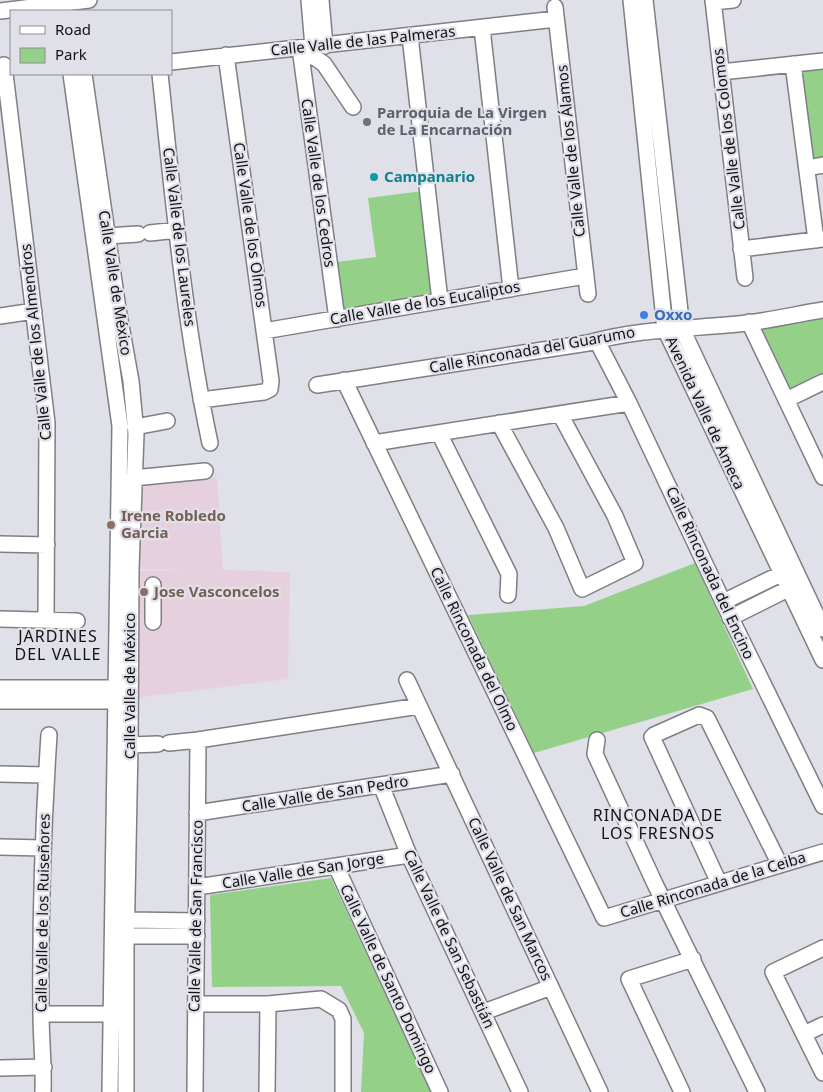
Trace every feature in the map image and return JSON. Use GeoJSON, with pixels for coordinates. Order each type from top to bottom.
{"type":"FeatureCollection","features":[{"type":"Feature","properties":{"kind":"street","name":"Calle Valle de los Cedros"},"geometry":{"type":"LineString","coordinates":[[309,0],[310,49],[337,319]]}},
{"type":"Feature","properties":{"kind":"street","name":"Calle Valle de los Cedros"},"geometry":{"type":"LineString","coordinates":[[310,49],[321,0]]}},
{"type":"Feature","properties":{"kind":"street","name":"Avenida Valle de Ameca"},"geometry":{"type":"LineString","coordinates":[[631,0],[665,329],[788,571]]}},
{"type":"Feature","properties":{"kind":"street","name":"Avenida Valle de Ameca"},"geometry":{"type":"LineString","coordinates":[[645,0],[682,329],[795,586],[823,660]]}},
{"type":"Feature","properties":{"kind":"street"},"geometry":{"type":"LineString","coordinates":[[713,1],[733,0]]}},
{"type":"Feature","properties":{"kind":"street","name":"Calle Valle de los Colomos"},"geometry":{"type":"LineString","coordinates":[[713,1],[745,278]]}},
{"type":"Feature","properties":{"kind":"street"},"geometry":{"type":"LineString","coordinates":[[10,10],[71,4]]}},
{"type":"Feature","properties":{"kind":"street","name":"Calle Valle de las Palmeras"},"geometry":{"type":"LineString","coordinates":[[172,62],[226,55],[310,49],[482,28],[555,13]]}},
{"type":"Feature","properties":{"kind":"street","name":"Calle Valle de los Álamos"},"geometry":{"type":"LineString","coordinates":[[555,13],[588,294]]}},
{"type":"Feature","properties":{"kind":"street"},"geometry":{"type":"LineString","coordinates":[[482,28],[512,289]]}},
{"type":"Feature","properties":{"kind":"street"},"geometry":{"type":"LineString","coordinates":[[410,36],[440,301]]}},
{"type":"Feature","properties":{"kind":"street"},"geometry":{"type":"LineString","coordinates":[[310,49],[314,57],[324,64],[353,108]]}},
{"type":"Feature","properties":{"kind":"street","name":"Calle Valle de los Olmos"},"geometry":{"type":"LineString","coordinates":[[201,400],[264,392],[270,389],[271,381],[226,55]]}},
{"type":"Feature","properties":{"kind":"street"},"geometry":{"type":"LineString","coordinates":[[721,72],[823,61]]}},
{"type":"Feature","properties":{"kind":"street"},"geometry":{"type":"LineString","coordinates":[[742,249],[820,239],[807,168],[793,64]]}},
{"type":"Feature","properties":{"kind":"street","name":"Calle Valle de los Almendros"},"geometry":{"type":"LineString","coordinates":[[4,65],[3,83],[47,423],[46,620]]}},
{"type":"Feature","properties":{"kind":"street","name":"Calle Valle de México"},"geometry":{"type":"LineString","coordinates":[[71,75],[110,310],[132,381],[135,427],[130,604],[122,694],[130,745],[127,920],[121,944]]}},
{"type":"Feature","properties":{"kind":"street","name":"Calle Valle de México"},"geometry":{"type":"LineString","coordinates":[[84,75],[107,236],[110,310],[120,426],[121,944],[118,1014],[110,1092]]}},
{"type":"Feature","properties":{"kind":"street","name":"Calle Valle de los Laureles"},"geometry":{"type":"LineString","coordinates":[[160,75],[177,230],[201,400],[210,443]]}},
{"type":"Feature","properties":{"kind":"street"},"geometry":{"type":"LineString","coordinates":[[807,168],[823,165]]}},
{"type":"Feature","properties":{"kind":"street"},"geometry":{"type":"LineString","coordinates":[[107,236],[177,230]]}},
{"type":"Feature","properties":{"kind":"street","name":"Calle Valle de los Eucaliptos"},"geometry":{"type":"LineString","coordinates":[[264,331],[585,276]]}},
{"type":"Feature","properties":{"kind":"street","name":"Calle Rinconada del Guarumo"},"geometry":{"type":"LineString","coordinates":[[317,385],[665,329],[749,322],[823,310]]}},
{"type":"Feature","properties":{"kind":"street"},"geometry":{"type":"LineString","coordinates":[[0,316],[34,311]]}},
{"type":"Feature","properties":{"kind":"street"},"geometry":{"type":"LineString","coordinates":[[749,322],[786,400],[819,460],[823,477]]}},
{"type":"Feature","properties":{"kind":"street","name":"Calle Rinconada del Encino"},"geometry":{"type":"LineString","coordinates":[[597,341],[629,403],[730,618],[823,806]]}},
{"type":"Feature","properties":{"kind":"street","name":"Calle Rinconada del Olmo"},"geometry":{"type":"LineString","coordinates":[[344,380],[604,918]]}},
{"type":"Feature","properties":{"kind":"street"},"geometry":{"type":"LineString","coordinates":[[786,400],[823,382]]}},
{"type":"Feature","properties":{"kind":"street"},"geometry":{"type":"LineString","coordinates":[[374,443],[629,403]]}},
{"type":"Feature","properties":{"kind":"street"},"geometry":{"type":"LineString","coordinates":[[500,424],[556,528],[582,589],[635,563],[615,516],[560,414]]}},
{"type":"Feature","properties":{"kind":"street"},"geometry":{"type":"LineString","coordinates":[[135,427],[167,421]]}},
{"type":"Feature","properties":{"kind":"street"},"geometry":{"type":"LineString","coordinates":[[439,433],[510,574],[508,595]]}},
{"type":"Feature","properties":{"kind":"street"},"geometry":{"type":"LineString","coordinates":[[133,478],[204,471]]}},
{"type":"Feature","properties":{"kind":"street"},"geometry":{"type":"LineString","coordinates":[[0,544],[47,546]]}},
{"type":"Feature","properties":{"kind":"street"},"geometry":{"type":"LineString","coordinates":[[723,602],[788,571]]}},
{"type":"Feature","properties":{"kind":"street"},"geometry":{"type":"LineString","coordinates":[[152,585],[154,622]]}},
{"type":"Feature","properties":{"kind":"street"},"geometry":{"type":"LineString","coordinates":[[730,618],[795,586]]}},
{"type":"Feature","properties":{"kind":"street","name":"Avenida Valle de Ameca"},"geometry":{"type":"LineString","coordinates":[[795,586],[823,629]]}},
{"type":"Feature","properties":{"kind":"street"},"geometry":{"type":"LineString","coordinates":[[130,604],[153,604]]}},
{"type":"Feature","properties":{"kind":"street"},"geometry":{"type":"LineString","coordinates":[[0,619],[77,622]]}},
{"type":"Feature","properties":{"kind":"street","name":"Calle Valle de San Marcos"},"geometry":{"type":"LineString","coordinates":[[407,680],[600,1092]]}},
{"type":"Feature","properties":{"kind":"street"},"geometry":{"type":"LineString","coordinates":[[0,688],[122,694]]}},
{"type":"Feature","properties":{"kind":"street"},"geometry":{"type":"LineString","coordinates":[[0,701],[122,694]]}},
{"type":"Feature","properties":{"kind":"street"},"geometry":{"type":"LineString","coordinates":[[130,745],[198,740],[419,706]]}},
{"type":"Feature","properties":{"kind":"street"},"geometry":{"type":"LineString","coordinates":[[719,883],[652,737],[699,715],[708,718],[780,865]]}},
{"type":"Feature","properties":{"kind":"street","name":"Calle Valle de los Ruiseñores"},"geometry":{"type":"LineString","coordinates":[[43,1092],[44,1066],[41,1014],[46,775],[49,735]]}},
{"type":"Feature","properties":{"kind":"street","name":"Calle Valle de San Francisco"},"geometry":{"type":"LineString","coordinates":[[195,1092],[198,740]]}},
{"type":"Feature","properties":{"kind":"street"},"geometry":{"type":"LineString","coordinates":[[597,740],[595,754],[655,884],[757,1092]]}},
{"type":"Feature","properties":{"kind":"street"},"geometry":{"type":"LineString","coordinates":[[0,774],[46,775]]}},
{"type":"Feature","properties":{"kind":"street","name":"Calle Valle de San Pedro"},"geometry":{"type":"LineString","coordinates":[[197,813],[452,774]]}},
{"type":"Feature","properties":{"kind":"street","name":"Calle Valle de San Sebastián"},"geometry":{"type":"LineString","coordinates":[[381,786],[409,855],[520,1092]]}},
{"type":"Feature","properties":{"kind":"street"},"geometry":{"type":"LineString","coordinates":[[0,847],[44,848]]}},
{"type":"Feature","properties":{"kind":"street","name":"Calle Rinconada de la Ceiba"},"geometry":{"type":"LineString","coordinates":[[604,918],[823,852]]}},
{"type":"Feature","properties":{"kind":"street","name":"Calle Valle de San Jorge"},"geometry":{"type":"LineString","coordinates":[[197,888],[409,855]]}},
{"type":"Feature","properties":{"kind":"street","name":"Calle Valle de Santo Domingo"},"geometry":{"type":"LineString","coordinates":[[336,866],[440,1092]]}},
{"type":"Feature","properties":{"kind":"street"},"geometry":{"type":"LineString","coordinates":[[127,920],[197,928]]}},
{"type":"Feature","properties":{"kind":"street"},"geometry":{"type":"LineString","coordinates":[[121,944],[197,928]]}},
{"type":"Feature","properties":{"kind":"street"},"geometry":{"type":"LineString","coordinates":[[823,948],[773,972],[823,1073]]}},
{"type":"Feature","properties":{"kind":"street"},"geometry":{"type":"LineString","coordinates":[[682,1092],[629,979],[693,960]]}},
{"type":"Feature","properties":{"kind":"street"},"geometry":{"type":"LineString","coordinates":[[484,1012],[551,986]]}},
{"type":"Feature","properties":{"kind":"street"},"geometry":{"type":"LineString","coordinates":[[196,1004],[268,1004],[321,999],[339,1010],[343,1019],[343,1092]]}},
{"type":"Feature","properties":{"kind":"street"},"geometry":{"type":"LineString","coordinates":[[267,1092],[268,1004]]}},
{"type":"Feature","properties":{"kind":"street"},"geometry":{"type":"LineString","coordinates":[[41,1014],[118,1014]]}},
{"type":"Feature","properties":{"kind":"street","name":"Calle Valle de México"},"geometry":{"type":"LineString","coordinates":[[118,1014],[126,1092]]}},
{"type":"Feature","properties":{"kind":"street"},"geometry":{"type":"LineString","coordinates":[[804,1034],[823,1025]]}},
{"type":"Feature","properties":{"kind":"street"},"geometry":{"type":"LineString","coordinates":[[0,1068],[44,1066]]}},
{"type":"Feature","properties":{"kind":"shaded area"},"geometry":{"type":"Polygon","coordinates":[[[217,477],[223,570],[290,572],[288,679],[135,698],[138,571],[188,570],[138,569],[140,485],[217,477]]]}},
{"type":"Feature","properties":{"kind":"green space"},"geometry":{"type":"Polygon","coordinates":[[[823,64],[823,162],[811,164],[801,66],[823,64]]]}},
{"type":"Feature","properties":{"kind":"green space"},"geometry":{"type":"Polygon","coordinates":[[[423,191],[436,297],[343,309],[337,262],[376,257],[368,198],[423,191]]]}},
{"type":"Feature","properties":{"kind":"green space"},"geometry":{"type":"Polygon","coordinates":[[[823,317],[823,380],[786,396],[757,334],[761,326],[823,317]]]}},
{"type":"Feature","properties":{"kind":"green space"},"geometry":{"type":"Polygon","coordinates":[[[695,563],[753,689],[534,753],[468,615],[584,606],[695,563]]]}},
{"type":"Feature","properties":{"kind":"green space"},"geometry":{"type":"Polygon","coordinates":[[[331,878],[431,1092],[361,1092],[364,1033],[341,986],[212,987],[210,895],[331,878]]]}},
{"type":"Feature","properties":{"kind":"place","name":"Parroquia de La Virgen de La Encarnación"},"geometry":{"type":"Point","coordinates":[367,122]}},
{"type":"Feature","properties":{"kind":"place","name":"Campanario"},"geometry":{"type":"Point","coordinates":[374,177]}},
{"type":"Feature","properties":{"kind":"place","name":"Oxxo"},"geometry":{"type":"Point","coordinates":[644,315]}},
{"type":"Feature","properties":{"kind":"place","name":"Irene Robledo Garcia"},"geometry":{"type":"Point","coordinates":[111,525]}},
{"type":"Feature","properties":{"kind":"place","name":"Jose Vasconcelos"},"geometry":{"type":"Point","coordinates":[144,592]}},
{"type":"Feature","properties":{"kind":"district","name":"JARDINES DEL VALLE"},"geometry":{"type":"Point","coordinates":[58,645]}},
{"type":"Feature","properties":{"kind":"district","name":"RINCONADA DE LOS FRESNOS"},"geometry":{"type":"Point","coordinates":[658,824]}}]}
